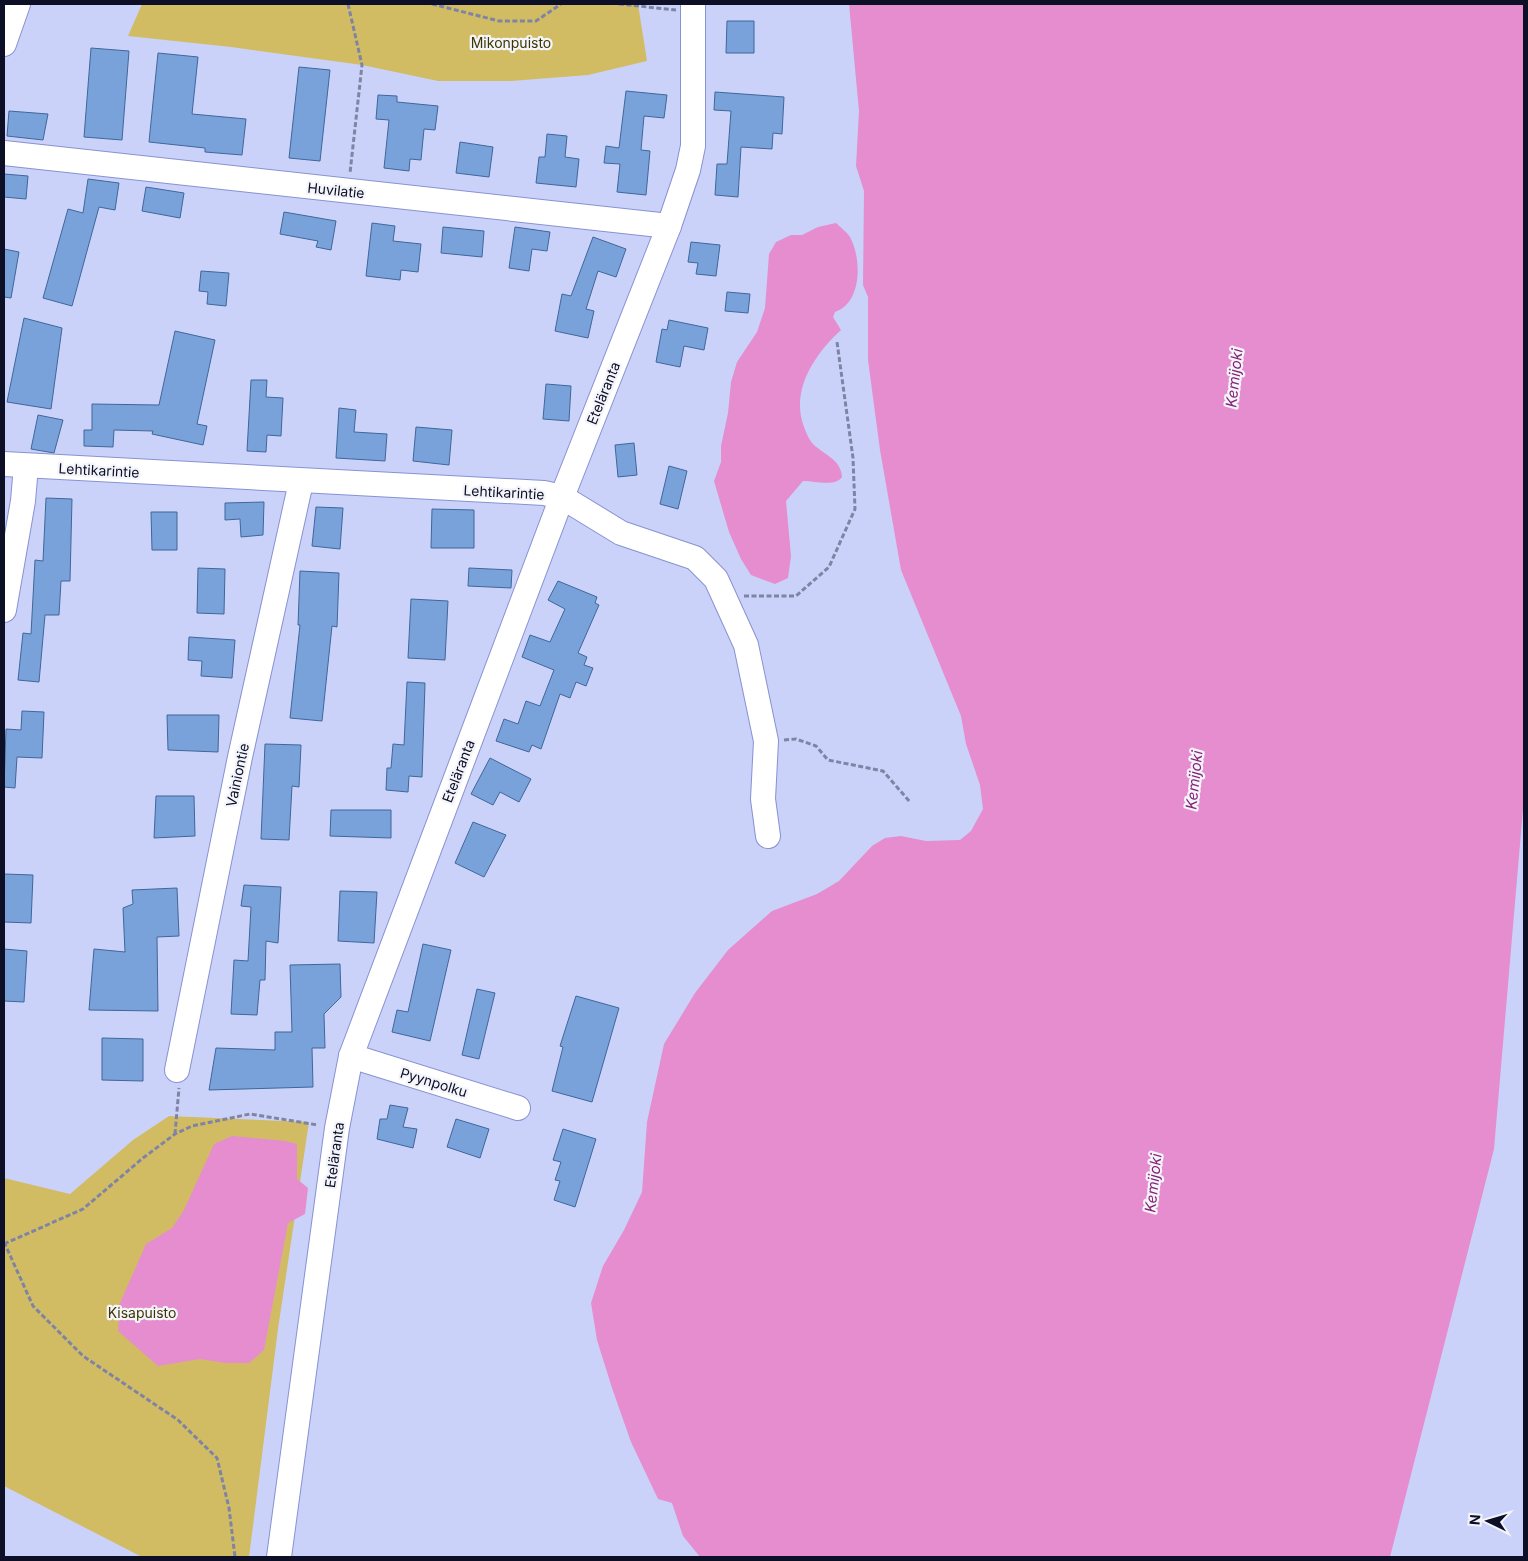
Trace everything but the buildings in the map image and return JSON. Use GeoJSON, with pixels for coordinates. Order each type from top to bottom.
{"type":"FeatureCollection","features":[{"type":"Feature","properties":{"kind":"street"},"geometry":{"type":"LineString","coordinates":[[4,44],[18,4]]}},
{"type":"Feature","properties":{"kind":"street","name":"Eteläranta"},"geometry":{"type":"LineString","coordinates":[[280,1557],[338,1128],[351,1056],[562,497],[688,170],[693,146],[694,8]]}},
{"type":"Feature","properties":{"kind":"street","name":"Huvilatie"},"geometry":{"type":"LineString","coordinates":[[4,153],[668,226]]}},
{"type":"Feature","properties":{"kind":"street"},"geometry":{"type":"LineString","coordinates":[[4,610],[23,501],[15,465]]}},
{"type":"Feature","properties":{"kind":"street","name":"Lehtikarintie"},"geometry":{"type":"LineString","coordinates":[[15,465],[301,482],[544,493],[562,497],[621,533],[695,558],[716,579],[746,645],[766,741],[763,799],[768,836]]}},
{"type":"Feature","properties":{"kind":"street","name":"Vainiontie"},"geometry":{"type":"LineString","coordinates":[[177,1070],[240,757],[301,482]]}},
{"type":"Feature","properties":{"kind":"street","name":"Pyynpolku"},"geometry":{"type":"LineString","coordinates":[[351,1056],[518,1108]]}},
{"type":"Feature","properties":{"kind":"path"},"geometry":{"type":"LineString","coordinates":[[348,4],[362,66],[348,191]]}},
{"type":"Feature","properties":{"kind":"path"},"geometry":{"type":"LineString","coordinates":[[432,4],[499,21],[536,21],[561,4]]}},
{"type":"Feature","properties":{"kind":"path"},"geometry":{"type":"LineString","coordinates":[[619,4],[694,8]]}},
{"type":"Feature","properties":{"kind":"path"},"geometry":{"type":"LineString","coordinates":[[726,598],[768,595],[796,596],[829,567],[855,509],[853,458],[837,342]]}},
{"type":"Feature","properties":{"kind":"path"},"geometry":{"type":"LineString","coordinates":[[766,741],[796,739],[816,746],[828,760],[883,771],[910,802]]}},
{"type":"Feature","properties":{"kind":"path"},"geometry":{"type":"LineString","coordinates":[[175,1134],[180,1095],[177,1070]]}},
{"type":"Feature","properties":{"kind":"path"},"geometry":{"type":"LineString","coordinates":[[235,1557],[229,1508],[217,1458],[178,1420],[83,1356],[33,1306],[4,1243],[83,1209],[143,1158],[175,1134],[192,1126],[250,1114],[338,1128]]}},
{"type":"Feature","properties":{"kind":"green space","name":"Mikonpuisto"},"geometry":{"type":"Polygon","coordinates":[[[142,4],[638,4],[647,61],[588,75],[511,81],[438,81],[362,65],[231,47],[128,36],[142,4]]]}},
{"type":"Feature","properties":{"kind":"green space","name":"Kisapuisto"},"geometry":{"type":"Polygon","coordinates":[[[169,1116],[309,1122],[278,1329],[249,1557],[142,1557],[4,1486],[4,1178],[70,1194],[133,1140],[169,1116]]]}},
{"type":"Feature","properties":{"kind":"water","name":"Kemijoki"},"geometry":{"type":"Polygon","coordinates":[[[849,4],[1524,4],[1524,797],[1494,1149],[1390,1557],[700,1557],[683,1536],[672,1503],[658,1499],[631,1442],[612,1388],[597,1340],[591,1303],[603,1266],[624,1230],[642,1192],[647,1122],[664,1044],[695,993],[728,950],[772,911],[817,894],[839,881],[872,846],[885,838],[901,836],[926,841],[960,840],[971,831],[983,809],[980,785],[966,744],[961,716],[901,570],[880,450],[868,360],[868,297],[863,285],[864,191],[856,166],[859,111],[849,4]]]}},
{"type":"Feature","properties":{"kind":"water"},"geometry":{"type":"Polygon","coordinates":[[[836,223],[849,235],[854,246],[858,268],[855,290],[844,307],[835,312],[833,317],[841,330],[814,361],[803,386],[800,400],[804,427],[810,440],[839,466],[842,477],[830,483],[803,481],[786,501],[791,556],[788,578],[775,584],[751,575],[741,559],[729,532],[714,481],[721,462],[721,446],[728,413],[731,382],[737,362],[757,332],[765,308],[769,254],[776,242],[791,235],[802,235],[818,227],[836,223]]]}},
{"type":"Feature","properties":{"kind":"water"},"geometry":{"type":"Polygon","coordinates":[[[232,1136],[286,1141],[297,1144],[297,1179],[308,1188],[305,1214],[288,1223],[264,1350],[249,1363],[225,1363],[200,1359],[158,1366],[118,1331],[120,1303],[146,1244],[172,1228],[184,1210],[214,1144],[232,1136]]]}}]}
